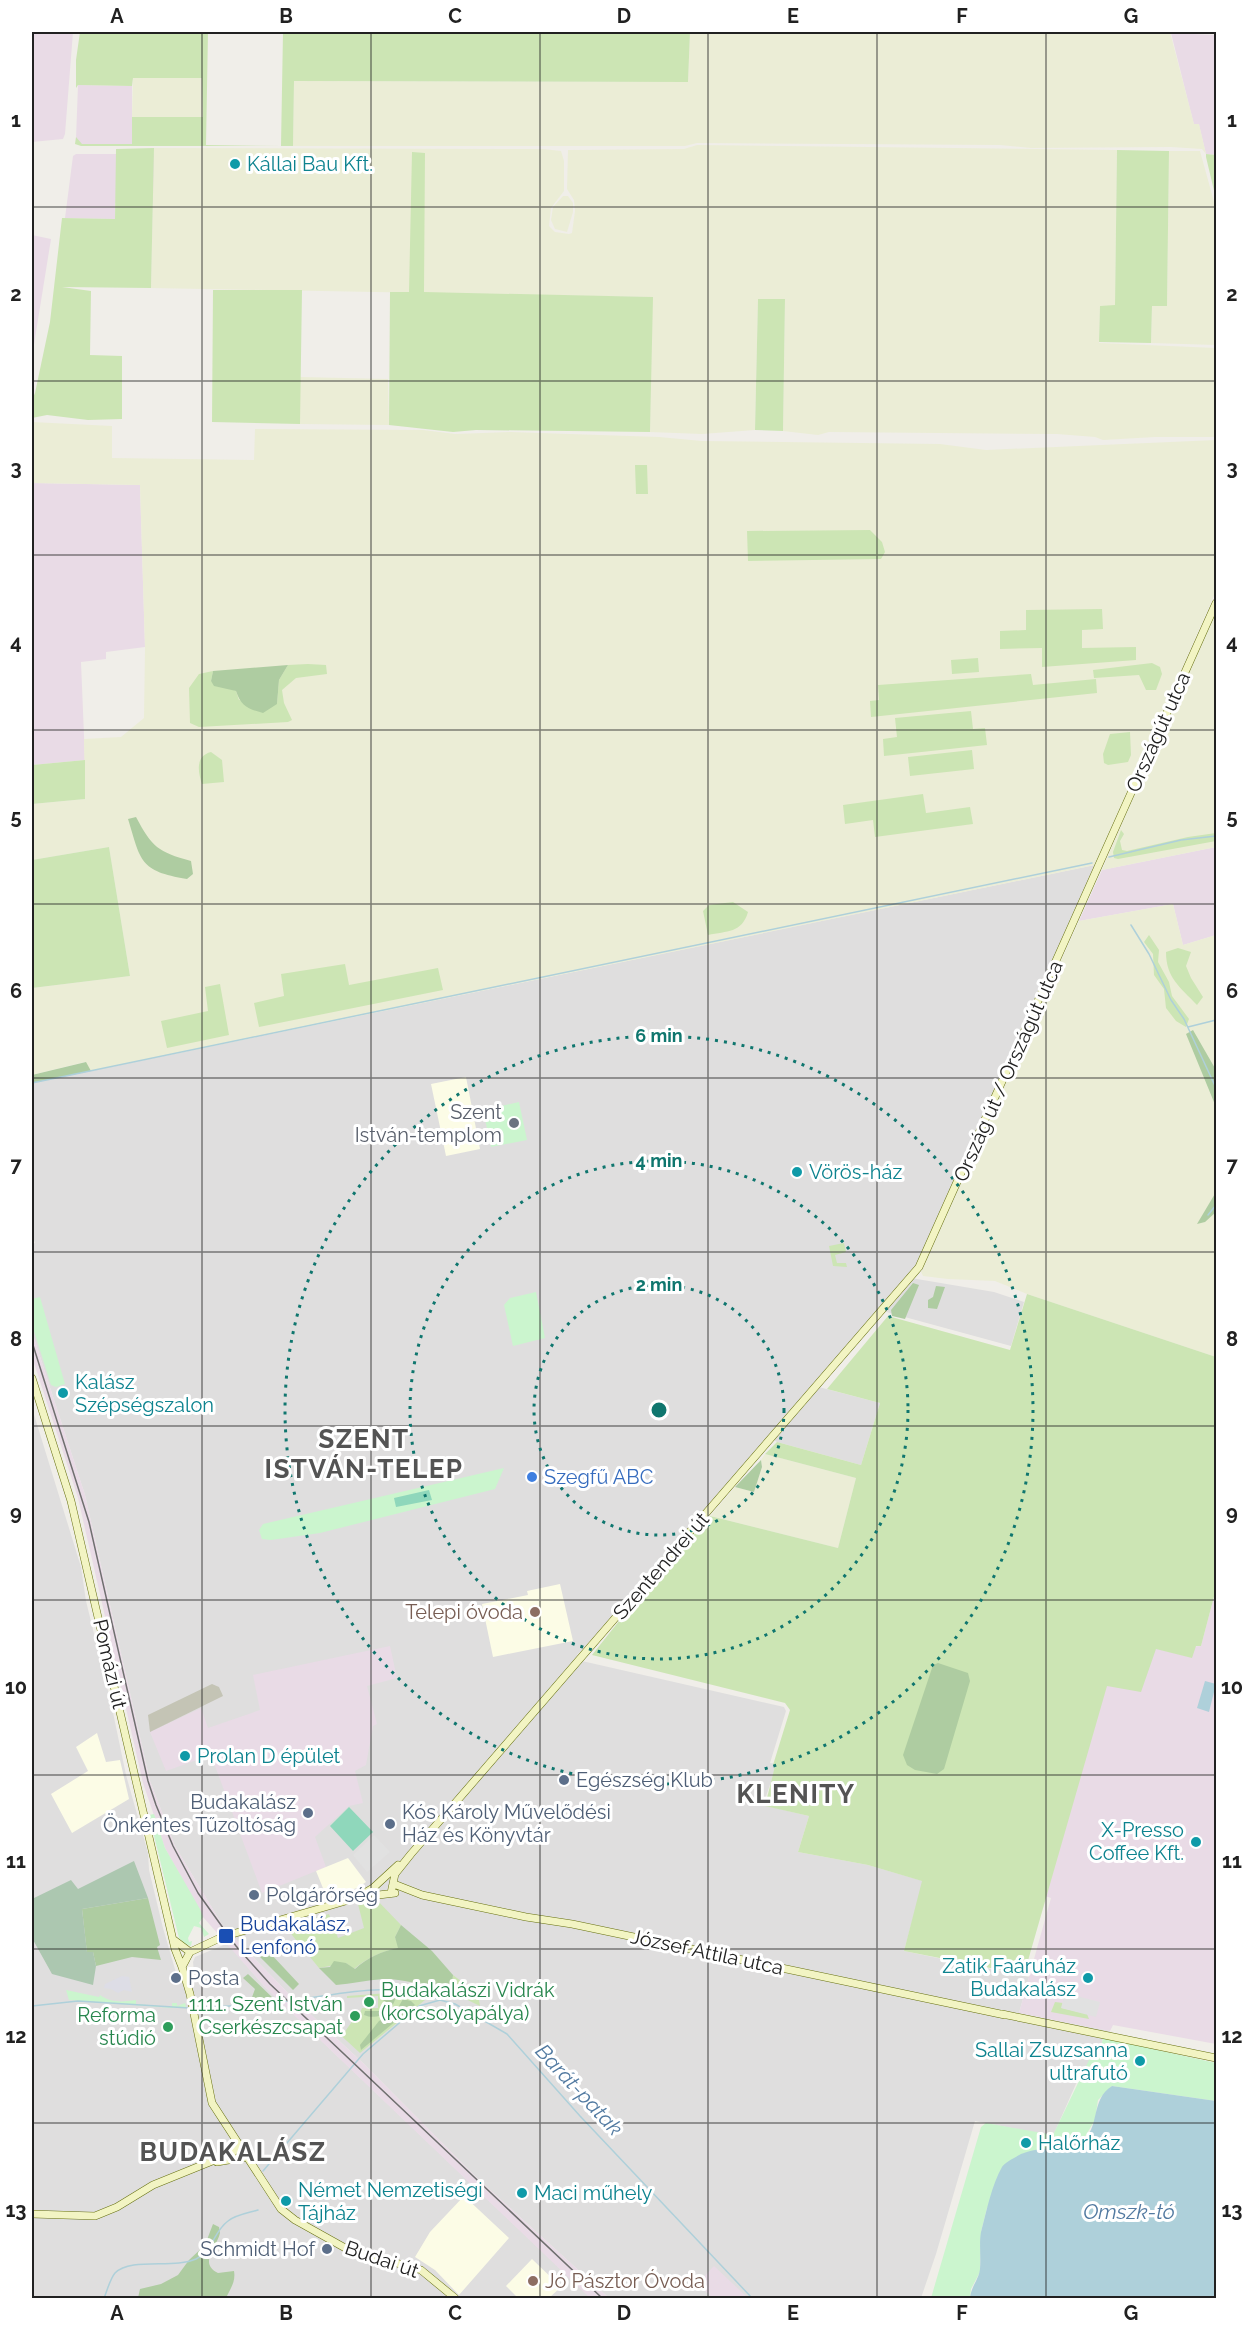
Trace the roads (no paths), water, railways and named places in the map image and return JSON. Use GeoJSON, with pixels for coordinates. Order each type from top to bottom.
{"type":"FeatureCollection","features":[{"type":"Feature","properties":{"kind":"main road","name":"Országút utca"},"geometry":{"type":"LineString","coordinates":[[1101,862],[1216,603]]}},
{"type":"Feature","properties":{"kind":"main road","name":"Ország út / Országút utca"},"geometry":{"type":"LineString","coordinates":[[911,1278],[919,1267],[952,1197],[1101,862]]}},
{"type":"Feature","properties":{"kind":"main road","name":"Szentendrei út"},"geometry":{"type":"LineString","coordinates":[[411,1854],[911,1278]]}},
{"type":"Feature","properties":{"kind":"main road","name":"Pomázi út"},"geometry":{"type":"LineString","coordinates":[[32,1378],[71,1501],[174,1940],[185,1953]]}},
{"type":"Feature","properties":{"kind":"main road"},"geometry":{"type":"LineString","coordinates":[[356,1898],[411,1854]]}},
{"type":"Feature","properties":{"kind":"main road"},"geometry":{"type":"LineString","coordinates":[[391,1893],[395,1874],[411,1854]]}},
{"type":"Feature","properties":{"kind":"main road"},"geometry":{"type":"LineString","coordinates":[[383,1878],[401,1889],[422,1895]]}},
{"type":"Feature","properties":{"kind":"main road"},"geometry":{"type":"LineString","coordinates":[[376,1884],[379,1894]]}},
{"type":"Feature","properties":{"kind":"main road"},"geometry":{"type":"LineString","coordinates":[[32,2214],[95,2216],[117,2207],[153,2185],[232,2153],[240,2146],[210,2099],[183,1967],[185,1953],[227,1935],[356,1898],[379,1894],[385,1896],[391,1893],[422,1895]]}},
{"type":"Feature","properties":{"kind":"main road","name":"József Attila utca"},"geometry":{"type":"LineString","coordinates":[[422,1895],[1216,2058]]}},
{"type":"Feature","properties":{"kind":"main road","name":"Budai út"},"geometry":{"type":"LineString","coordinates":[[240,2146],[276,2203],[289,2216],[340,2246],[364,2255],[407,2264],[421,2270],[455,2298]]}},
{"type":"Feature","properties":{"kind":"main road"},"geometry":{"type":"LineString","coordinates":[[208,2163],[246,2157]]}},
{"type":"Feature","properties":{"kind":"water"},"geometry":{"type":"Polygon","coordinates":[[[1205,1681],[1216,1684],[1209,1712],[1197,1708],[1205,1681]]]}},
{"type":"Feature","properties":{"kind":"water","name":"Omszk-tó"},"geometry":{"type":"Polygon","coordinates":[[[1112,2086],[1216,2101],[1216,2298],[970,2298],[980,2269],[981,2232],[992,2190],[1002,2167],[1021,2154],[1068,2145],[1088,2136],[1101,2099],[1112,2086]]]}},
{"type":"Feature","properties":{"kind":"waterway"},"geometry":{"type":"LineString","coordinates":[[1109,857],[1181,840],[1216,836]]}},
{"type":"Feature","properties":{"kind":"waterway"},"geometry":{"type":"LineString","coordinates":[[32,1083],[1092,863]]}},
{"type":"Feature","properties":{"kind":"waterway"},"geometry":{"type":"LineString","coordinates":[[1131,925],[1149,954],[1171,1000],[1184,1019],[1216,1088]]}},
{"type":"Feature","properties":{"kind":"waterway"},"geometry":{"type":"LineString","coordinates":[[1188,1027],[1216,1020]]}},
{"type":"Feature","properties":{"kind":"waterway"},"geometry":{"type":"LineString","coordinates":[[1208,1215],[1216,1205]]}},
{"type":"Feature","properties":{"kind":"waterway"},"geometry":{"type":"LineString","coordinates":[[197,2008],[288,2001],[382,1990],[401,1990],[438,1999]]}},
{"type":"Feature","properties":{"kind":"waterway","name":"Barát-patak"},"geometry":{"type":"LineString","coordinates":[[263,2171],[363,2054],[419,2006],[440,2000],[455,2004],[507,2034],[580,2116],[752,2298]]}},
{"type":"Feature","properties":{"kind":"waterway"},"geometry":{"type":"LineString","coordinates":[[32,2006],[78,2001],[189,2008]]}},
{"type":"Feature","properties":{"kind":"waterway","name":"Barát-patak"},"geometry":{"type":"LineString","coordinates":[[104,2298],[113,2276],[122,2268],[131,2265],[187,2262],[196,2259],[202,2256],[219,2230],[228,2221],[258,2210]]}},
{"type":"Feature","properties":{"kind":"tram line"},"geometry":{"type":"LineString","coordinates":[[32,1342],[89,1522],[148,1781],[173,1846],[198,1893],[236,1946],[270,1984],[602,2298]]}},
{"type":"Feature","properties":{"kind":"place","name":"Kállai Bau Kft."},"geometry":{"type":"Point","coordinates":[235,164]}},
{"type":"Feature","properties":{"kind":"place","name":"Szent István-templom"},"geometry":{"type":"Point","coordinates":[514,1123]}},
{"type":"Feature","properties":{"kind":"place","name":"Vörös-ház"},"geometry":{"type":"Point","coordinates":[797,1172]}},
{"type":"Feature","properties":{"kind":"place","name":"Kalász Szépségszalon"},"geometry":{"type":"Point","coordinates":[63,1393]}},
{"type":"Feature","properties":{"kind":"place","name":"Szegfű ABC"},"geometry":{"type":"Point","coordinates":[532,1477]}},
{"type":"Feature","properties":{"kind":"place","name":"Telepi óvoda"},"geometry":{"type":"Point","coordinates":[535,1612]}},
{"type":"Feature","properties":{"kind":"place","name":"Prolan D épület"},"geometry":{"type":"Point","coordinates":[185,1756]}},
{"type":"Feature","properties":{"kind":"place","name":"Egészség Klub"},"geometry":{"type":"Point","coordinates":[564,1780]}},
{"type":"Feature","properties":{"kind":"place","name":"Budakalász Önkéntes Tűzoltóság"},"geometry":{"type":"Point","coordinates":[308,1813]}},
{"type":"Feature","properties":{"kind":"place","name":"Kós Károly Művelődési Ház és Könyvtár"},"geometry":{"type":"Point","coordinates":[390,1824]}},
{"type":"Feature","properties":{"kind":"place","name":"X-Presso Coffee Kft."},"geometry":{"type":"Point","coordinates":[1196,1842]}},
{"type":"Feature","properties":{"kind":"place","name":"Polgárőrség"},"geometry":{"type":"Point","coordinates":[254,1895]}},
{"type":"Feature","properties":{"kind":"place","name":"Budakalász, Lenfonó"},"geometry":{"type":"Point","coordinates":[226,1936]}},
{"type":"Feature","properties":{"kind":"place","name":"Posta"},"geometry":{"type":"Point","coordinates":[176,1978]}},
{"type":"Feature","properties":{"kind":"place","name":"Zatik Faáruház Budakalász"},"geometry":{"type":"Point","coordinates":[1088,1978]}},
{"type":"Feature","properties":{"kind":"place","name":"Budakalászi Vidrák (korcsolyapálya)"},"geometry":{"type":"Point","coordinates":[369,2002]}},
{"type":"Feature","properties":{"kind":"place","name":"1111. Szent István Cserkészcsapat"},"geometry":{"type":"Point","coordinates":[355,2016]}},
{"type":"Feature","properties":{"kind":"place","name":"Reforma stúdió"},"geometry":{"type":"Point","coordinates":[168,2027]}},
{"type":"Feature","properties":{"kind":"place","name":"Sallai Zsuzsanna ultrafutó"},"geometry":{"type":"Point","coordinates":[1140,2061]}},
{"type":"Feature","properties":{"kind":"place","name":"Halőrház"},"geometry":{"type":"Point","coordinates":[1026,2143]}},
{"type":"Feature","properties":{"kind":"place","name":"Maci műhely"},"geometry":{"type":"Point","coordinates":[522,2193]}},
{"type":"Feature","properties":{"kind":"place","name":"Német Nemzetiségi Tájház"},"geometry":{"type":"Point","coordinates":[286,2201]}},
{"type":"Feature","properties":{"kind":"place","name":"Schmidt Hof"},"geometry":{"type":"Point","coordinates":[327,2249]}},
{"type":"Feature","properties":{"kind":"place","name":"Jó Pásztor Óvoda"},"geometry":{"type":"Point","coordinates":[533,2281]}},
{"type":"Feature","properties":{"kind":"district","name":"SZENT ISTVÁN-TELEP"},"geometry":{"type":"Point","coordinates":[364,1454]}},
{"type":"Feature","properties":{"kind":"district","name":"KLENITY"},"geometry":{"type":"Point","coordinates":[796,1794]}},
{"type":"Feature","properties":{"kind":"district","name":"BUDAKALÁSZ"},"geometry":{"type":"Point","coordinates":[233,2152]}}]}
